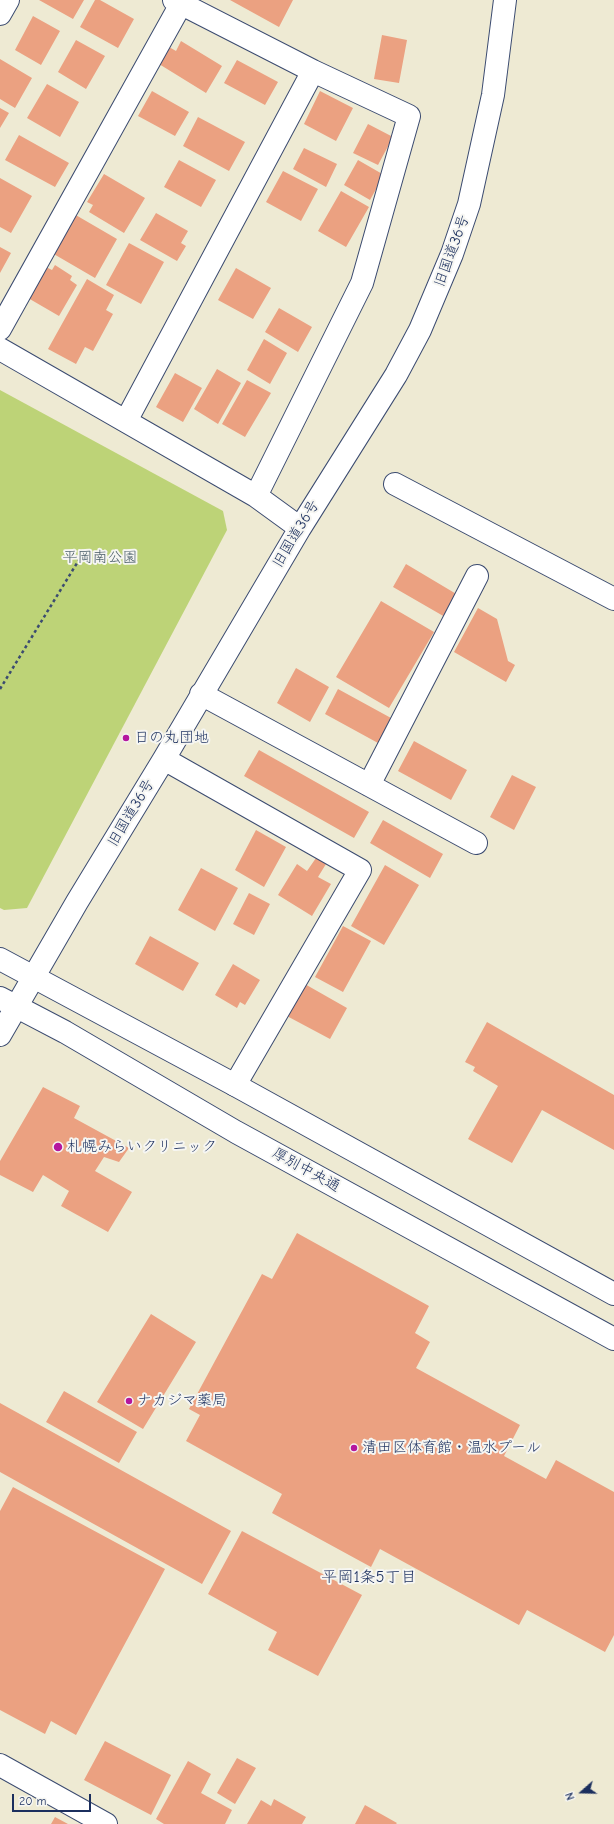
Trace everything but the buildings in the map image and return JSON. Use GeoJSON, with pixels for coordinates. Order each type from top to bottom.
{"type":"FeatureCollection","features":[{"type":"Feature","properties":{"kind":"street"},"geometry":{"type":"LineString","coordinates":[[0,14],[8,0]]}},
{"type":"Feature","properties":{"kind":"street","name":"旧国道36号"},"geometry":{"type":"LineString","coordinates":[[0,1035],[8,1002],[34,976],[300,528],[396,375],[423,323],[452,254],[469,204],[493,95],[505,0]]}},
{"type":"Feature","properties":{"kind":"street"},"geometry":{"type":"LineString","coordinates":[[0,329],[178,2],[313,71],[409,116],[362,283],[256,496]]}},
{"type":"Feature","properties":{"kind":"street"},"geometry":{"type":"LineString","coordinates":[[126,421],[313,71]]}},
{"type":"Feature","properties":{"kind":"street"},"geometry":{"type":"LineString","coordinates":[[0,349],[256,496],[300,528]]}},
{"type":"Feature","properties":{"kind":"street"},"geometry":{"type":"LineString","coordinates":[[395,484],[614,600]]}},
{"type":"Feature","properties":{"kind":"street"},"geometry":{"type":"LineString","coordinates":[[369,785],[477,576]]}},
{"type":"Feature","properties":{"kind":"street"},"geometry":{"type":"LineString","coordinates":[[201,694],[476,843]]}},
{"type":"Feature","properties":{"kind":"street"},"geometry":{"type":"LineString","coordinates":[[164,759],[360,870],[235,1085]]}},
{"type":"Feature","properties":{"kind":"street"},"geometry":{"type":"LineString","coordinates":[[0,959],[235,1085],[614,1294]]}},
{"type":"Feature","properties":{"kind":"street","name":"厚別中央通"},"geometry":{"type":"LineString","coordinates":[[8,1002],[65,1032],[236,1132],[614,1339]]}},
{"type":"Feature","properties":{"kind":"street"},"geometry":{"type":"LineString","coordinates":[[0,1765],[106,1824]]}},
{"type":"Feature","properties":{"kind":"path"},"geometry":{"type":"LineString","coordinates":[[0,689],[85,550]]}},
{"type":"Feature","properties":{"kind":"green space","name":"平岡南公園"},"geometry":{"type":"Polygon","coordinates":[[[0,390],[223,511],[227,530],[27,908],[4,910],[0,908],[0,390]]]}},
{"type":"Feature","properties":{"kind":"place","name":"日の丸団地"},"geometry":{"type":"Point","coordinates":[126,738]}},
{"type":"Feature","properties":{"kind":"place","name":"札幌みらいクリニック"},"geometry":{"type":"Point","coordinates":[58,1147]}},
{"type":"Feature","properties":{"kind":"place","name":"ナカジマ薬局"},"geometry":{"type":"Point","coordinates":[129,1401]}},
{"type":"Feature","properties":{"kind":"place","name":"清田区体育館・温水プール"},"geometry":{"type":"Point","coordinates":[354,1448]}},
{"type":"Feature","properties":{"kind":"district","name":"平岡1条5丁目"},"geometry":{"type":"Point","coordinates":[369,1577]}}]}
